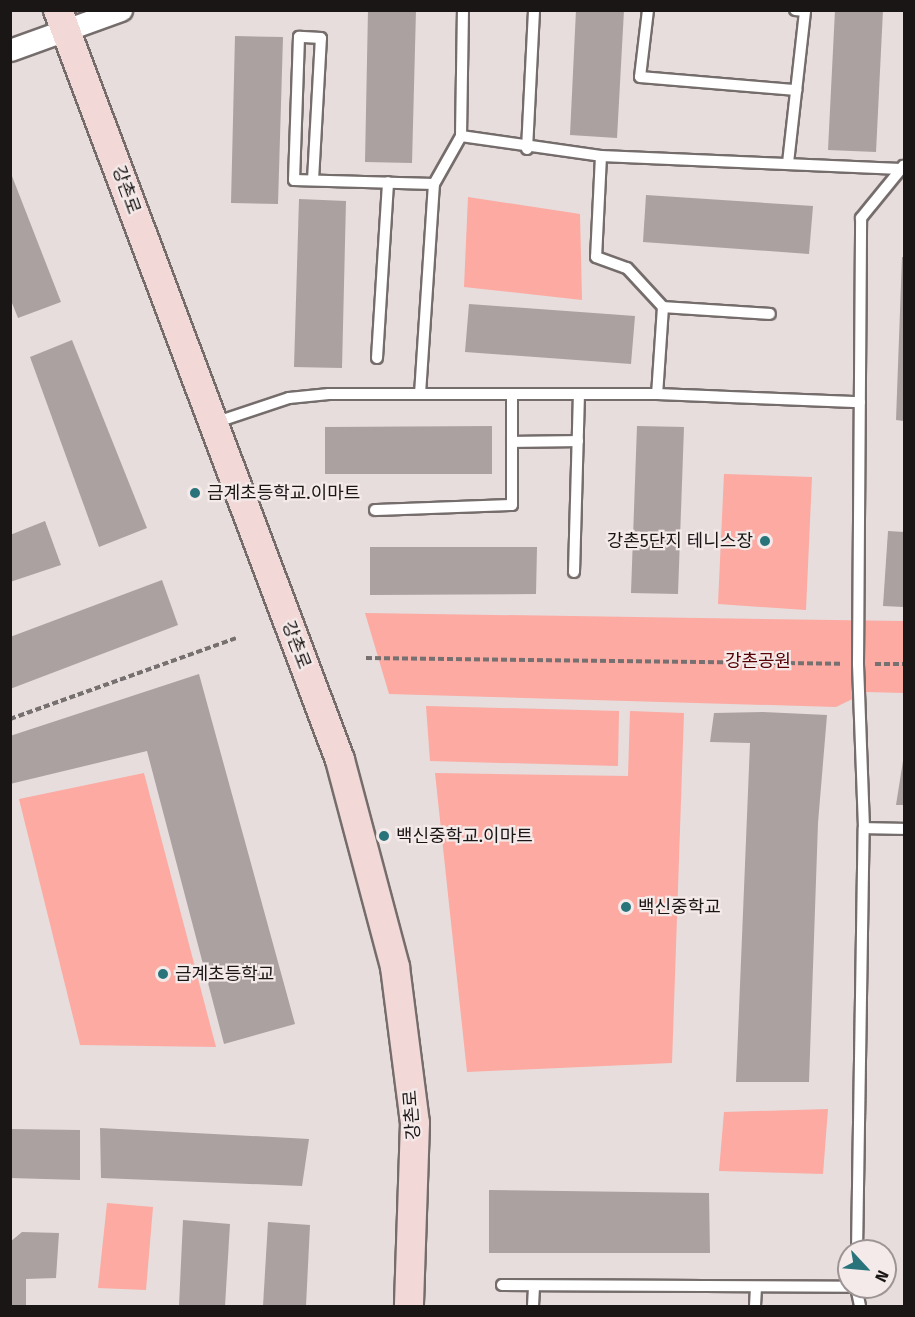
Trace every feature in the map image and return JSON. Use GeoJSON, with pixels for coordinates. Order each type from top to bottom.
{"type":"FeatureCollection","features":[{"type":"Feature","properties":{"kind":"main road","name":"강촌로"},"geometry":{"type":"LineString","coordinates":[[62,20],[340,760],[395,967],[415,1123],[409,1306]]}},
{"type":"Feature","properties":{"kind":"street"},"geometry":{"type":"LineString","coordinates":[[10,50],[62,20],[121,10]]}},
{"type":"Feature","properties":{"kind":"lane"},"geometry":{"type":"LineString","coordinates":[[420,394],[434,184],[461,136],[463,10]]}},
{"type":"Feature","properties":{"kind":"lane"},"geometry":{"type":"LineString","coordinates":[[527,149],[534,10]]}},
{"type":"Feature","properties":{"kind":"lane"},"geometry":{"type":"LineString","coordinates":[[648,10],[640,77],[796,90]]}},
{"type":"Feature","properties":{"kind":"lane"},"geometry":{"type":"LineString","coordinates":[[788,163],[805,11],[795,10]]}},
{"type":"Feature","properties":{"kind":"lane"},"geometry":{"type":"LineString","coordinates":[[313,180],[321,38],[299,37],[294,180],[434,184]]}},
{"type":"Feature","properties":{"kind":"lane"},"geometry":{"type":"LineString","coordinates":[[461,136],[527,149],[601,156],[903,167]]}},
{"type":"Feature","properties":{"kind":"lane"},"geometry":{"type":"LineString","coordinates":[[601,156],[596,257],[627,268],[663,307],[770,314]]}},
{"type":"Feature","properties":{"kind":"lane"},"geometry":{"type":"LineString","coordinates":[[857,1239],[864,828],[858,664],[861,218],[903,167]]}},
{"type":"Feature","properties":{"kind":"lane"},"geometry":{"type":"LineString","coordinates":[[377,358],[388,182]]}},
{"type":"Feature","properties":{"kind":"lane"},"geometry":{"type":"LineString","coordinates":[[657,394],[663,307]]}},
{"type":"Feature","properties":{"kind":"lane"},"geometry":{"type":"LineString","coordinates":[[213,424],[290,398],[420,394],[657,394],[860,402]]}},
{"type":"Feature","properties":{"kind":"lane"},"geometry":{"type":"LineString","coordinates":[[375,510],[512,505],[512,394]]}},
{"type":"Feature","properties":{"kind":"lane"},"geometry":{"type":"LineString","coordinates":[[574,572],[579,394]]}},
{"type":"Feature","properties":{"kind":"lane"},"geometry":{"type":"LineString","coordinates":[[512,442],[578,441]]}},
{"type":"Feature","properties":{"kind":"lane"},"geometry":{"type":"LineString","coordinates":[[864,828],[904,829]]}},
{"type":"Feature","properties":{"kind":"lane"},"geometry":{"type":"LineString","coordinates":[[502,1285],[837,1287]]}},
{"type":"Feature","properties":{"kind":"lane"},"geometry":{"type":"LineString","coordinates":[[533,1306],[534,1286]]}},
{"type":"Feature","properties":{"kind":"lane"},"geometry":{"type":"LineString","coordinates":[[755,1306],[756,1287]]}},
{"type":"Feature","properties":{"kind":"path"},"geometry":{"type":"LineString","coordinates":[[10,719],[236,638]]}},
{"type":"Feature","properties":{"kind":"path"},"geometry":{"type":"LineString","coordinates":[[366,658],[904,664]]}},
{"type":"Feature","properties":{"kind":"green space"},"geometry":{"type":"Polygon","coordinates":[[[468,197],[580,214],[582,300],[464,287],[468,197]]]}},
{"type":"Feature","properties":{"kind":"green space","name":"강촌5단지 테니스장"},"geometry":{"type":"Polygon","coordinates":[[[724,474],[812,477],[806,610],[718,604],[724,474]]]}},
{"type":"Feature","properties":{"kind":"green space","name":"강촌공원"},"geometry":{"type":"Polygon","coordinates":[[[365,613],[904,621],[904,693],[867,692],[836,707],[389,694],[365,613]]]}},
{"type":"Feature","properties":{"kind":"green space"},"geometry":{"type":"Polygon","coordinates":[[[426,706],[619,711],[618,766],[430,761],[426,706]]]}},
{"type":"Feature","properties":{"kind":"green space"},"geometry":{"type":"Polygon","coordinates":[[[630,711],[684,713],[672,1063],[467,1072],[435,773],[628,776],[630,711]]]}},
{"type":"Feature","properties":{"kind":"green space"},"geometry":{"type":"Polygon","coordinates":[[[144,773],[216,1047],[80,1045],[19,799],[144,773]]]}},
{"type":"Feature","properties":{"kind":"green space"},"geometry":{"type":"Polygon","coordinates":[[[828,1109],[823,1174],[719,1171],[724,1112],[828,1109]]]}},
{"type":"Feature","properties":{"kind":"green space"},"geometry":{"type":"Polygon","coordinates":[[[107,1203],[153,1207],[146,1290],[98,1288],[107,1203]]]}},
{"type":"Feature","properties":{"kind":"building"},"geometry":{"type":"Polygon","coordinates":[[[368,10],[416,10],[412,163],[365,162],[368,10]]]}},
{"type":"Feature","properties":{"kind":"building"},"geometry":{"type":"Polygon","coordinates":[[[576,10],[624,10],[617,138],[570,135],[576,10]]]}},
{"type":"Feature","properties":{"kind":"building"},"geometry":{"type":"Polygon","coordinates":[[[835,10],[883,10],[876,152],[828,150],[835,10]]]}},
{"type":"Feature","properties":{"kind":"building"},"geometry":{"type":"Polygon","coordinates":[[[235,36],[283,37],[278,204],[231,203],[235,36]]]}},
{"type":"Feature","properties":{"kind":"building"},"geometry":{"type":"Polygon","coordinates":[[[10,171],[61,302],[18,318],[10,298],[10,171]]]}},
{"type":"Feature","properties":{"kind":"building"},"geometry":{"type":"Polygon","coordinates":[[[646,195],[813,206],[809,254],[643,242],[646,195]]]}},
{"type":"Feature","properties":{"kind":"building"},"geometry":{"type":"Polygon","coordinates":[[[299,199],[346,201],[342,368],[294,367],[299,199]]]}},
{"type":"Feature","properties":{"kind":"building"},"geometry":{"type":"Polygon","coordinates":[[[902,257],[904,257],[904,421],[896,420],[902,257]]]}},
{"type":"Feature","properties":{"kind":"building"},"geometry":{"type":"Polygon","coordinates":[[[469,304],[635,316],[631,364],[465,352],[469,304]]]}},
{"type":"Feature","properties":{"kind":"building"},"geometry":{"type":"Polygon","coordinates":[[[72,340],[147,528],[99,547],[30,357],[72,340]]]}},
{"type":"Feature","properties":{"kind":"building"},"geometry":{"type":"Polygon","coordinates":[[[492,426],[492,474],[325,474],[325,427],[492,426]]]}},
{"type":"Feature","properties":{"kind":"building"},"geometry":{"type":"Polygon","coordinates":[[[637,426],[684,427],[678,594],[631,593],[637,426]]]}},
{"type":"Feature","properties":{"kind":"building"},"geometry":{"type":"Polygon","coordinates":[[[45,521],[61,565],[10,582],[10,535],[45,521]]]}},
{"type":"Feature","properties":{"kind":"building"},"geometry":{"type":"Polygon","coordinates":[[[888,531],[904,532],[904,607],[883,606],[888,531]]]}},
{"type":"Feature","properties":{"kind":"building"},"geometry":{"type":"Polygon","coordinates":[[[370,547],[537,547],[536,594],[370,595],[370,547]]]}},
{"type":"Feature","properties":{"kind":"building"},"geometry":{"type":"Polygon","coordinates":[[[162,580],[178,625],[10,689],[10,637],[162,580]]]}},
{"type":"Feature","properties":{"kind":"building"},"geometry":{"type":"Polygon","coordinates":[[[199,674],[295,1024],[224,1044],[147,751],[10,784],[10,736],[199,674]]]}},
{"type":"Feature","properties":{"kind":"building"},"geometry":{"type":"Polygon","coordinates":[[[763,712],[827,715],[818,823],[809,1082],[736,1082],[750,743],[710,742],[714,713],[763,712]]]}},
{"type":"Feature","properties":{"kind":"building"},"geometry":{"type":"Polygon","coordinates":[[[903,761],[904,805],[896,805],[903,761]]]}},
{"type":"Feature","properties":{"kind":"building"},"geometry":{"type":"Polygon","coordinates":[[[100,1128],[309,1139],[302,1186],[101,1178],[100,1128]]]}},
{"type":"Feature","properties":{"kind":"building"},"geometry":{"type":"Polygon","coordinates":[[[10,1129],[80,1130],[80,1180],[10,1178],[10,1129]]]}},
{"type":"Feature","properties":{"kind":"building"},"geometry":{"type":"Polygon","coordinates":[[[489,1190],[709,1193],[710,1253],[489,1253],[489,1190]]]}},
{"type":"Feature","properties":{"kind":"building"},"geometry":{"type":"Polygon","coordinates":[[[183,1220],[230,1224],[225,1306],[179,1306],[183,1220]]]}},
{"type":"Feature","properties":{"kind":"building"},"geometry":{"type":"Polygon","coordinates":[[[268,1222],[310,1225],[306,1306],[263,1306],[268,1222]]]}},
{"type":"Feature","properties":{"kind":"building"},"geometry":{"type":"Polygon","coordinates":[[[22,1232],[59,1233],[56,1278],[26,1279],[26,1306],[10,1306],[10,1242],[22,1232]]]}},
{"type":"Feature","properties":{"kind":"place","name":"금계초등학교.이마트"},"geometry":{"type":"Point","coordinates":[195,493]}},
{"type":"Feature","properties":{"kind":"place","name":"강촌5단지 테니스장"},"geometry":{"type":"Point","coordinates":[765,541]}},
{"type":"Feature","properties":{"kind":"place","name":"백신중학교.이마트"},"geometry":{"type":"Point","coordinates":[384,836]}},
{"type":"Feature","properties":{"kind":"place","name":"백신중학교"},"geometry":{"type":"Point","coordinates":[626,907]}},
{"type":"Feature","properties":{"kind":"place","name":"금계초등학교"},"geometry":{"type":"Point","coordinates":[163,974]}}]}
